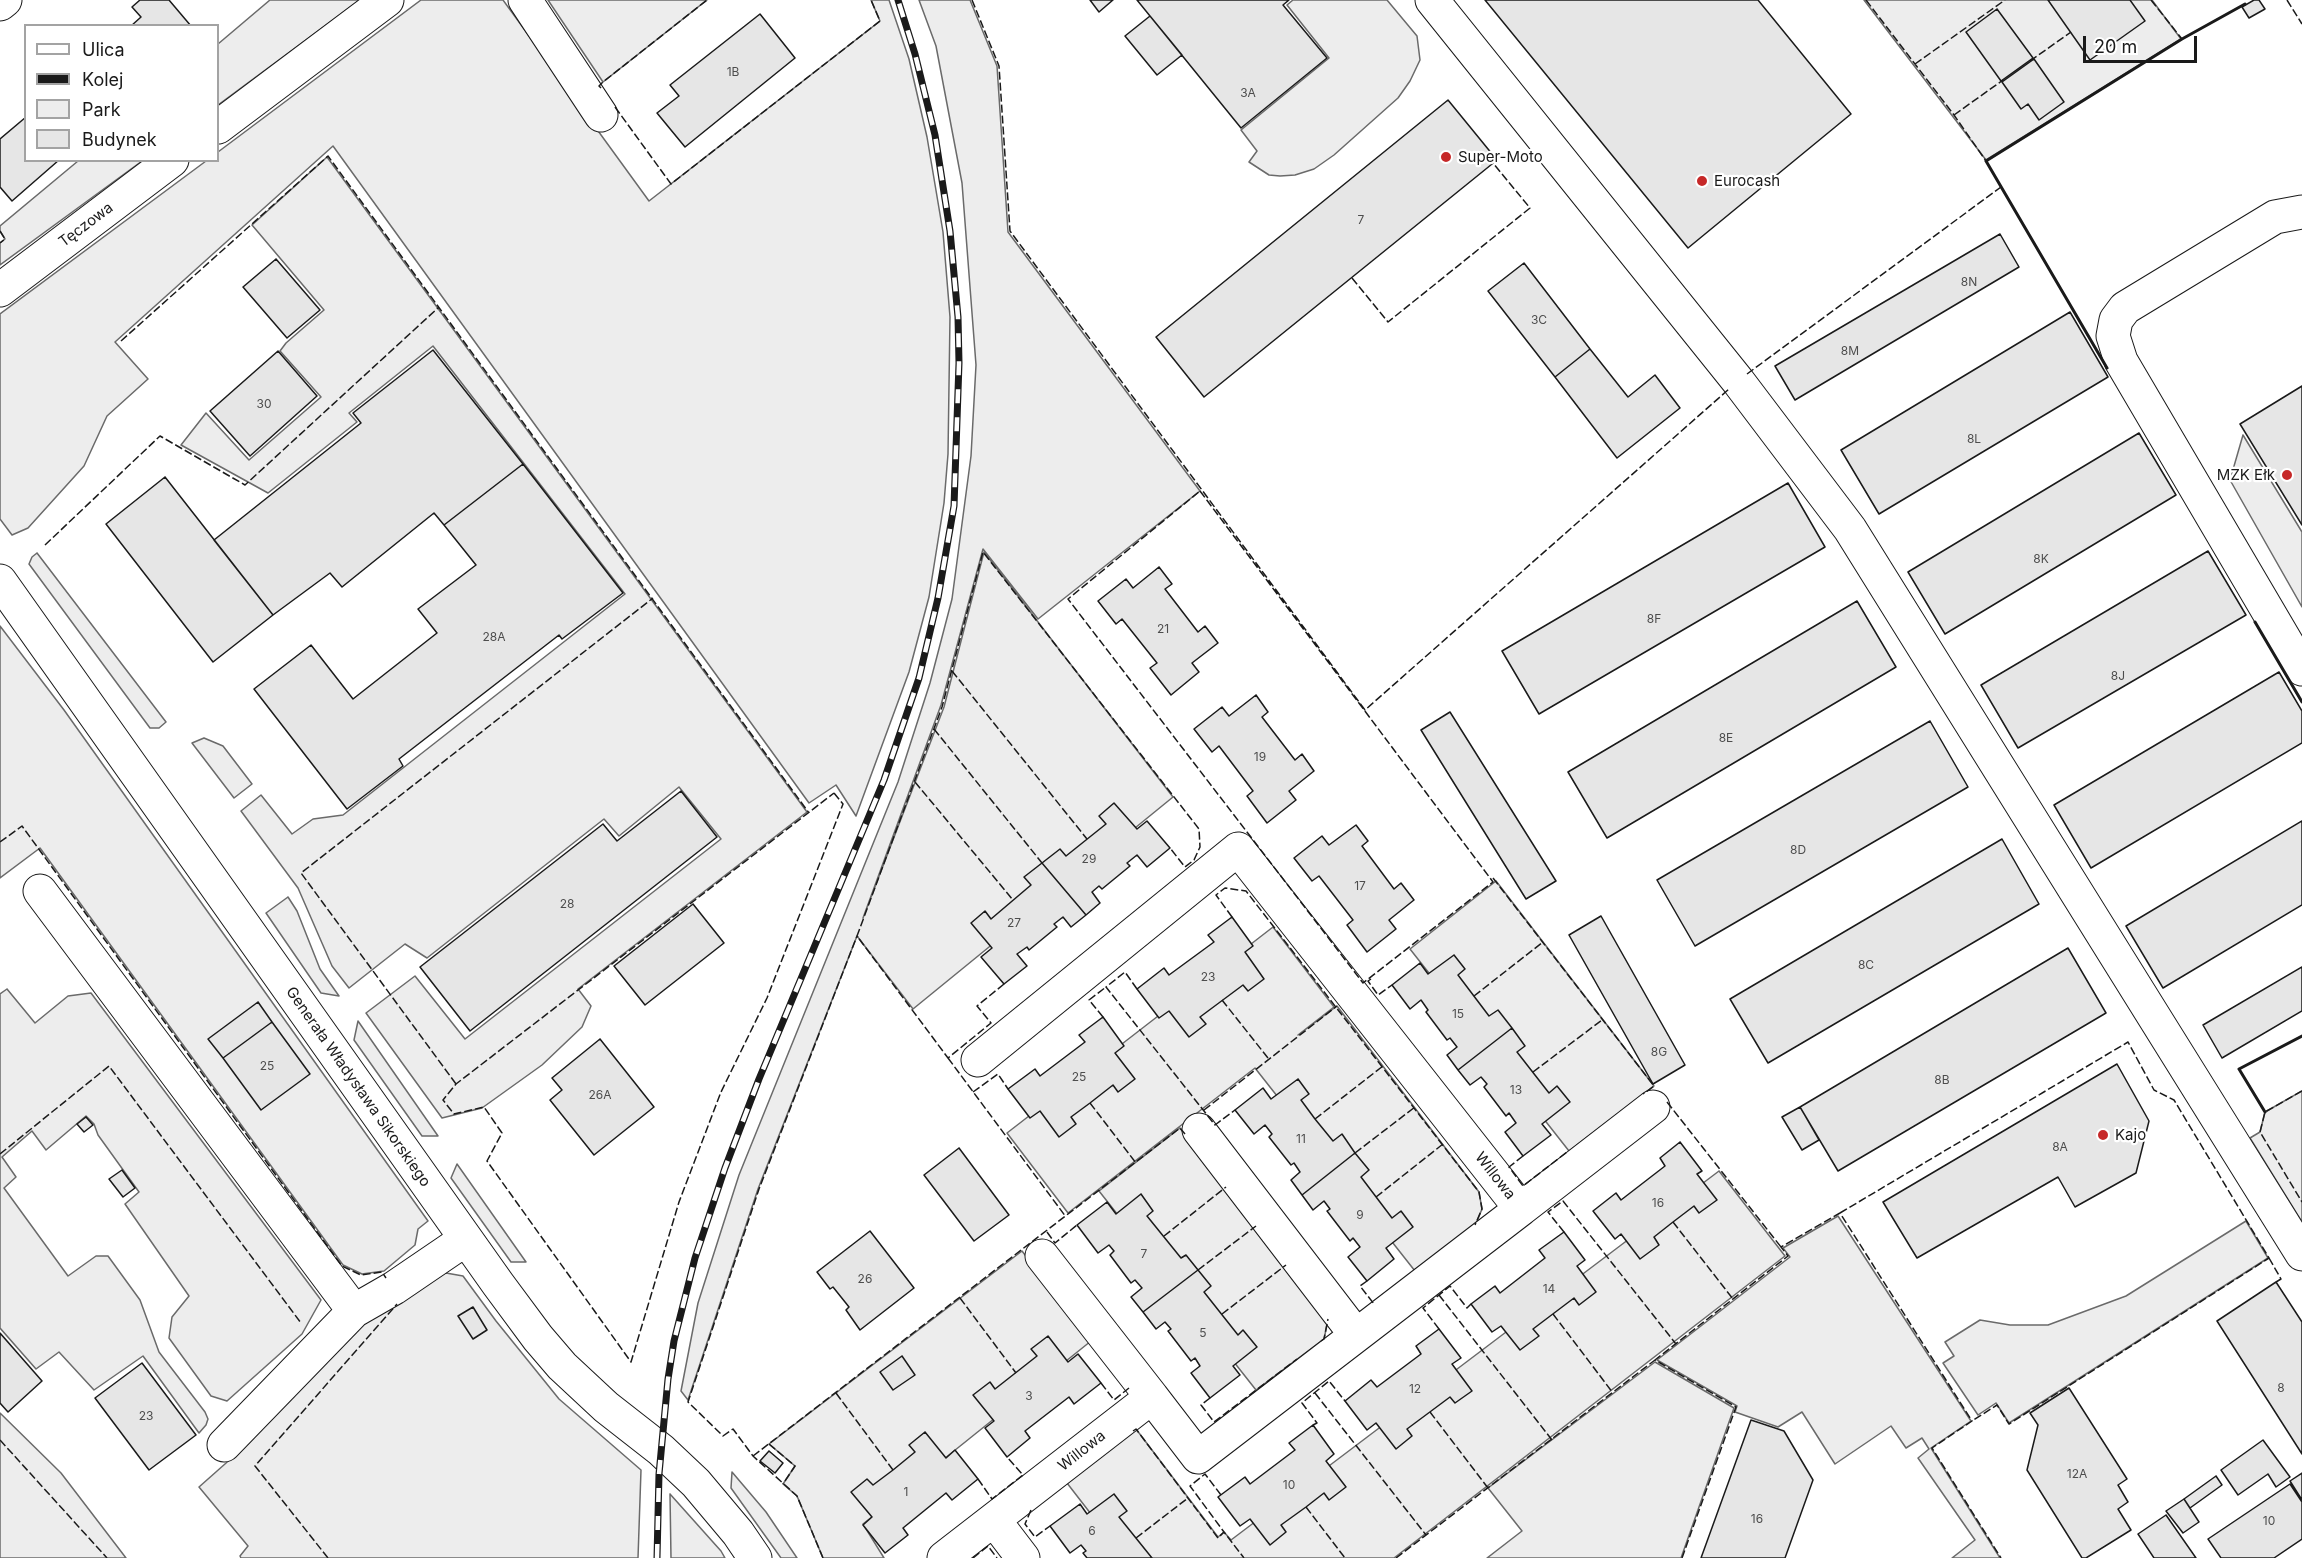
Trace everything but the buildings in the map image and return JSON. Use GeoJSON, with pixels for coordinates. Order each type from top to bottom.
{"type":"FeatureCollection","features":[{"type":"Feature","properties":{"kind":"street"},"geometry":{"type":"LineString","coordinates":[[219,126],[387,0]]}},
{"type":"Feature","properties":{"kind":"street"},"geometry":{"type":"LineString","coordinates":[[525,0],[601,115]]}},
{"type":"Feature","properties":{"kind":"street"},"geometry":{"type":"LineString","coordinates":[[1432,0],[1738,381],[1850,529],[2302,1254]]}},
{"type":"Feature","properties":{"kind":"street","name":"Tęczowa"},"geometry":{"type":"LineString","coordinates":[[0,290],[169,162]]}},
{"type":"Feature","properties":{"kind":"street"},"geometry":{"type":"LineString","coordinates":[[2302,212],[2276,217],[2125,308],[2116,320],[2113,336],[2121,361],[2302,669]]}},
{"type":"Feature","properties":{"kind":"street","name":"Generała Władysława Sikorskiego"},"geometry":{"type":"LineString","coordinates":[[0,581],[518,1312],[562,1366],[606,1407],[661,1450],[696,1482],[738,1533],[755,1558]]}},
{"type":"Feature","properties":{"kind":"street","name":"Willowa"},"geometry":{"type":"LineString","coordinates":[[944,1558],[1152,1397],[1198,1457],[1521,1209],[1238,849],[978,1060]]}},
{"type":"Feature","properties":{"kind":"street"},"geometry":{"type":"LineString","coordinates":[[40,891],[354,1311]]}},
{"type":"Feature","properties":{"kind":"street"},"geometry":{"type":"LineString","coordinates":[[1521,1209],[1653,1107]]}},
{"type":"Feature","properties":{"kind":"street"},"geometry":{"type":"LineString","coordinates":[[1199,1130],[1356,1335]]}},
{"type":"Feature","properties":{"kind":"street"},"geometry":{"type":"LineString","coordinates":[[224,1445],[354,1311],[394,1288],[466,1239]]}},
{"type":"Feature","properties":{"kind":"street"},"geometry":{"type":"LineString","coordinates":[[1042,1256],[1152,1397]]}},
{"type":"Feature","properties":{"kind":"street"},"geometry":{"type":"LineString","coordinates":[[994,1520],[1023,1558]]}},
{"type":"Feature","properties":{"kind":"green space"},"geometry":{"type":"Polygon","coordinates":[[[270,0],[360,0],[219,104],[219,43],[270,0]]]}},
{"type":"Feature","properties":{"kind":"green space"},"geometry":{"type":"Polygon","coordinates":[[[421,0],[503,0],[649,201],[880,21],[871,0],[889,0],[909,59],[927,137],[943,232],[950,317],[948,454],[944,503],[929,597],[909,672],[856,816],[836,785],[809,803],[333,146],[115,342],[148,379],[107,416],[84,466],[28,528],[12,535],[0,519],[0,314],[205,162],[219,162],[219,151],[421,0]]]}},
{"type":"Feature","properties":{"kind":"green space"},"geometry":{"type":"Polygon","coordinates":[[[548,0],[707,0],[603,82],[548,0]]]}},
{"type":"Feature","properties":{"kind":"green space"},"geometry":{"type":"Polygon","coordinates":[[[919,0],[970,0],[997,66],[1008,232],[1200,491],[1038,619],[983,549],[941,705],[863,918],[944,707],[984,552],[1173,797],[913,1009],[857,936],[758,1189],[688,1400],[681,1391],[698,1303],[739,1175],[898,782],[930,683],[952,599],[971,456],[976,365],[962,183],[936,46],[919,0]]]}},
{"type":"Feature","properties":{"kind":"green space"},"geometry":{"type":"Polygon","coordinates":[[[1293,0],[1387,0],[1417,36],[1420,60],[1410,81],[1398,98],[1334,155],[1314,169],[1295,175],[1269,175],[1249,162],[1257,151],[1241,130],[1329,58],[1287,5],[1293,0]]]}},
{"type":"Feature","properties":{"kind":"green space"},"geometry":{"type":"Polygon","coordinates":[[[1864,0],[2152,0],[2181,39],[1986,160],[1864,0]]]}},
{"type":"Feature","properties":{"kind":"green space"},"geometry":{"type":"Polygon","coordinates":[[[327,157],[807,812],[578,989],[591,1006],[582,1027],[542,1065],[482,1108],[442,1118],[366,1013],[415,976],[465,1039],[721,839],[679,787],[619,836],[604,819],[427,958],[405,944],[349,988],[332,966],[298,888],[241,811],[261,795],[292,834],[313,819],[343,815],[625,594],[433,346],[349,413],[357,422],[268,493],[181,445],[206,413],[249,460],[321,397],[280,351],[324,310],[252,225],[327,157]]]}},
{"type":"Feature","properties":{"kind":"green space"},"geometry":{"type":"Polygon","coordinates":[[[77,162],[141,162],[0,265],[0,243],[5,239],[0,226],[77,162]]]}},
{"type":"Feature","properties":{"kind":"green space"},"geometry":{"type":"Polygon","coordinates":[[[2243,435],[2302,532],[2302,607],[2230,480],[2243,435]]]}},
{"type":"Feature","properties":{"kind":"green space"},"geometry":{"type":"Polygon","coordinates":[[[37,553],[166,722],[159,728],[150,728],[29,564],[37,553]]]}},
{"type":"Feature","properties":{"kind":"green space"},"geometry":{"type":"Polygon","coordinates":[[[0,626],[64,710],[428,1221],[418,1229],[415,1245],[384,1271],[362,1274],[343,1265],[40,848],[0,878],[0,626]]]}},
{"type":"Feature","properties":{"kind":"green space"},"geometry":{"type":"Polygon","coordinates":[[[204,738],[223,746],[252,784],[234,798],[192,743],[204,738]]]}},
{"type":"Feature","properties":{"kind":"green space"},"geometry":{"type":"Polygon","coordinates":[[[1496,881],[1654,1086],[1569,1151],[1410,949],[1496,881]]]}},
{"type":"Feature","properties":{"kind":"green space"},"geometry":{"type":"Polygon","coordinates":[[[288,897],[297,911],[320,969],[339,996],[321,993],[266,913],[288,897]]]}},
{"type":"Feature","properties":{"kind":"green space"},"geometry":{"type":"Polygon","coordinates":[[[1273,927],[1334,1007],[1298,1035],[1337,1006],[1479,1192],[1482,1209],[1475,1226],[1415,1271],[1255,1068],[1068,1213],[1007,1133],[1273,927]]]}},
{"type":"Feature","properties":{"kind":"green space"},"geometry":{"type":"Polygon","coordinates":[[[7,989],[35,1023],[68,996],[91,993],[321,1300],[302,1334],[227,1401],[211,1396],[169,1338],[172,1317],[189,1296],[125,1204],[139,1192],[98,1135],[94,1124],[86,1116],[46,1150],[32,1131],[2,1157],[16,1177],[4,1188],[68,1276],[96,1256],[108,1256],[140,1300],[159,1352],[205,1412],[208,1419],[199,1433],[143,1356],[94,1390],[59,1352],[36,1369],[0,1328],[0,994],[7,989]]]}},
{"type":"Feature","properties":{"kind":"green space"},"geometry":{"type":"Polygon","coordinates":[[[358,1021],[438,1136],[422,1136],[354,1040],[358,1021]]]}},
{"type":"Feature","properties":{"kind":"green space"},"geometry":{"type":"Polygon","coordinates":[[[2302,1091],[2302,1222],[2250,1138],[2260,1132],[2265,1112],[2302,1091]]]}},
{"type":"Feature","properties":{"kind":"green space"},"geometry":{"type":"Polygon","coordinates":[[[1180,1128],[1328,1320],[1324,1339],[1256,1390],[1099,1191],[1180,1128]]]}},
{"type":"Feature","properties":{"kind":"green space"},"geometry":{"type":"Polygon","coordinates":[[[457,1164],[526,1262],[511,1262],[451,1178],[457,1164]]]}},
{"type":"Feature","properties":{"kind":"green space"},"geometry":{"type":"Polygon","coordinates":[[[1719,1171],[1785,1256],[1394,1558],[1125,1558],[1067,1483],[1136,1429],[1218,1537],[1224,1532],[1231,1540],[1719,1171]]]}},
{"type":"Feature","properties":{"kind":"green space"},"geometry":{"type":"Polygon","coordinates":[[[1838,1216],[1971,1421],[1931,1448],[2000,1558],[1952,1558],[1975,1540],[1918,1458],[1929,1449],[1922,1438],[1906,1448],[1891,1426],[1835,1464],[1802,1412],[1778,1427],[1735,1412],[1737,1406],[1657,1360],[1790,1257],[1783,1248],[1838,1216]]]}},
{"type":"Feature","properties":{"kind":"green space"},"geometry":{"type":"Polygon","coordinates":[[[2246,1221],[2268,1258],[2009,1423],[1996,1403],[1978,1415],[1943,1363],[1954,1356],[1945,1342],[1980,1320],[2010,1325],[2048,1325],[2126,1296],[2246,1221]]]}},
{"type":"Feature","properties":{"kind":"green space"},"geometry":{"type":"Polygon","coordinates":[[[1022,1251],[1091,1341],[863,1524],[884,1558],[823,1558],[797,1496],[783,1484],[795,1466],[769,1444],[1022,1251]]]}},
{"type":"Feature","properties":{"kind":"green space"},"geometry":{"type":"Polygon","coordinates":[[[446,1273],[463,1276],[559,1399],[641,1470],[638,1558],[241,1558],[240,1556],[248,1546],[199,1487],[243,1448],[348,1335],[431,1276],[446,1273]]]}},
{"type":"Feature","properties":{"kind":"green space"},"geometry":{"type":"Polygon","coordinates":[[[1655,1362],[1734,1408],[1681,1558],[1487,1558],[1522,1531],[1488,1488],[1655,1362]]]}},
{"type":"Feature","properties":{"kind":"green space"},"geometry":{"type":"Polygon","coordinates":[[[0,1413],[61,1473],[126,1558],[0,1558],[0,1413]]]}},
{"type":"Feature","properties":{"kind":"green space"},"geometry":{"type":"Polygon","coordinates":[[[732,1472],[766,1512],[797,1558],[781,1558],[731,1488],[732,1472]]]}},
{"type":"Feature","properties":{"kind":"green space"},"geometry":{"type":"Polygon","coordinates":[[[670,1494],[721,1551],[725,1558],[671,1558],[670,1494]]]}},
{"type":"Feature","properties":{"kind":"railway"},"geometry":{"type":"LineString","coordinates":[[657,1558],[659,1474],[668,1379],[674,1341],[695,1258],[725,1168],[759,1079],[884,780],[919,678],[938,598],[954,506],[959,363],[958,317],[950,231],[935,135],[915,54],[898,0]]}},
{"type":"Feature","properties":{"kind":"fence"},"geometry":{"type":"LineString","coordinates":[[601,88],[599,86],[603,82],[707,0]]}},
{"type":"Feature","properties":{"kind":"fence"},"geometry":{"type":"LineString","coordinates":[[615,107],[671,184],[880,21],[871,0]]}},
{"type":"Feature","properties":{"kind":"fence"},"geometry":{"type":"LineString","coordinates":[[972,0],[999,66],[1010,231],[1365,710],[1729,389]]}},
{"type":"Feature","properties":{"kind":"fence"},"geometry":{"type":"LineString","coordinates":[[1866,0],[1954,115],[1986,161]]}},
{"type":"Feature","properties":{"kind":"fence"},"geometry":{"type":"LineString","coordinates":[[1915,64],[2005,0]]}},
{"type":"Feature","properties":{"kind":"fence"},"geometry":{"type":"LineString","coordinates":[[2151,0],[2182,39]]}},
{"type":"Feature","properties":{"kind":"fence"},"geometry":{"type":"LineString","coordinates":[[2287,0],[2302,24]]}},
{"type":"Feature","properties":{"kind":"fence"},"geometry":{"type":"LineString","coordinates":[[2030,61],[2071,32]]}},
{"type":"Feature","properties":{"kind":"fence"},"geometry":{"type":"LineString","coordinates":[[1954,115],[2003,80]]}},
{"type":"Feature","properties":{"kind":"fence"},"geometry":{"type":"LineString","coordinates":[[121,341],[328,156],[809,813]]}},
{"type":"Feature","properties":{"kind":"fence"},"geometry":{"type":"LineString","coordinates":[[1352,278],[1388,322],[1530,208],[1493,163]]}},
{"type":"Feature","properties":{"kind":"fence"},"geometry":{"type":"LineString","coordinates":[[1747,374],[2001,187]]}},
{"type":"Feature","properties":{"kind":"fence"},"geometry":{"type":"LineString","coordinates":[[0,231],[5,239],[0,243]]}},
{"type":"Feature","properties":{"kind":"fence"},"geometry":{"type":"LineString","coordinates":[[45,545],[160,436],[245,485],[439,307]]}},
{"type":"Feature","properties":{"kind":"fence"},"geometry":{"type":"LineString","coordinates":[[1200,491],[1493,882],[1363,983],[1068,599],[1200,491]]}},
{"type":"Feature","properties":{"kind":"fence"},"geometry":{"type":"LineString","coordinates":[[1004,984],[977,1006],[991,1023],[948,1058],[857,936],[942,707],[983,552],[1199,829],[1200,847],[1194,860],[1185,867],[1170,848]]}},
{"type":"Feature","properties":{"kind":"fence"},"geometry":{"type":"LineString","coordinates":[[456,1084],[301,873],[653,598]]}},
{"type":"Feature","properties":{"kind":"fence"},"geometry":{"type":"LineString","coordinates":[[952,671],[1087,839]]}},
{"type":"Feature","properties":{"kind":"fence"},"geometry":{"type":"LineString","coordinates":[[934,729],[1042,863]]}},
{"type":"Feature","properties":{"kind":"fence"},"geometry":{"type":"LineString","coordinates":[[915,782],[1013,900]]}},
{"type":"Feature","properties":{"kind":"fence"},"geometry":{"type":"LineString","coordinates":[[834,793],[843,804],[767,998],[721,1092],[679,1202],[631,1362],[487,1161],[502,1133],[484,1107],[454,1114],[443,1100],[456,1084],[834,793]]}},
{"type":"Feature","properties":{"kind":"fence"},"geometry":{"type":"LineString","coordinates":[[0,842],[22,826],[342,1266],[361,1275],[382,1272],[386,1278]]}},
{"type":"Feature","properties":{"kind":"fence"},"geometry":{"type":"LineString","coordinates":[[1493,878],[1654,1086],[1643,1094]]}},
{"type":"Feature","properties":{"kind":"fence"},"geometry":{"type":"LineString","coordinates":[[1232,917],[1216,895],[1225,888],[1246,891],[1479,1192],[1482,1209],[1475,1225]]}},
{"type":"Feature","properties":{"kind":"fence"},"geometry":{"type":"LineString","coordinates":[[823,1558],[797,1496],[753,1456],[733,1429],[723,1436],[688,1402],[759,1189],[858,937]]}},
{"type":"Feature","properties":{"kind":"fence"},"geometry":{"type":"LineString","coordinates":[[1474,996],[1543,942]]}},
{"type":"Feature","properties":{"kind":"fence"},"geometry":{"type":"LineString","coordinates":[[1137,989],[1125,972],[1106,987],[1215,1125],[1235,1110]]}},
{"type":"Feature","properties":{"kind":"fence"},"geometry":{"type":"LineString","coordinates":[[1371,979],[1368,981],[1378,995],[1392,985]]}},
{"type":"Feature","properties":{"kind":"fence"},"geometry":{"type":"LineString","coordinates":[[1103,1017],[1089,1000],[1106,987]]}},
{"type":"Feature","properties":{"kind":"fence"},"geometry":{"type":"LineString","coordinates":[[1222,1000],[1268,1058]]}},
{"type":"Feature","properties":{"kind":"fence"},"geometry":{"type":"LineString","coordinates":[[1204,1110],[1337,1006]]}},
{"type":"Feature","properties":{"kind":"fence"},"geometry":{"type":"LineString","coordinates":[[1533,1072],[1602,1020]]}},
{"type":"Feature","properties":{"kind":"fence"},"geometry":{"type":"LineString","coordinates":[[1840,1213],[2128,1042],[2154,1090],[2174,1100],[2269,1258],[2009,1424],[1997,1405],[1972,1421]]}},
{"type":"Feature","properties":{"kind":"fence"},"geometry":{"type":"LineString","coordinates":[[948,1058],[1066,1217]]}},
{"type":"Feature","properties":{"kind":"fence"},"geometry":{"type":"LineString","coordinates":[[0,1154],[109,1066],[301,1323]]}},
{"type":"Feature","properties":{"kind":"fence"},"geometry":{"type":"LineString","coordinates":[[1315,1119],[1383,1066]]}},
{"type":"Feature","properties":{"kind":"fence"},"geometry":{"type":"LineString","coordinates":[[973,1092],[998,1074],[1008,1089]]}},
{"type":"Feature","properties":{"kind":"fence"},"geometry":{"type":"LineString","coordinates":[[2302,1091],[2265,1112],[2260,1132],[2302,1202]]}},
{"type":"Feature","properties":{"kind":"fence"},"geometry":{"type":"LineString","coordinates":[[1667,1102],[1781,1247]]}},
{"type":"Feature","properties":{"kind":"fence"},"geometry":{"type":"LineString","coordinates":[[1090,1103],[1136,1163]]}},
{"type":"Feature","properties":{"kind":"fence"},"geometry":{"type":"LineString","coordinates":[[1355,1153],[1415,1107]]}},
{"type":"Feature","properties":{"kind":"fence"},"geometry":{"type":"LineString","coordinates":[[753,1456],[1180,1128],[1185,1134]]}},
{"type":"Feature","properties":{"kind":"fence"},"geometry":{"type":"LineString","coordinates":[[1376,1197],[1443,1144]]}},
{"type":"Feature","properties":{"kind":"fence"},"geometry":{"type":"LineString","coordinates":[[1523,1156],[1509,1167],[1523,1186],[1567,1152]]}},
{"type":"Feature","properties":{"kind":"fence"},"geometry":{"type":"LineString","coordinates":[[1164,1236],[1226,1187]]}},
{"type":"Feature","properties":{"kind":"fence"},"geometry":{"type":"LineString","coordinates":[[1564,1232],[1548,1212],[1563,1201],[1676,1344]]}},
{"type":"Feature","properties":{"kind":"fence"},"geometry":{"type":"LineString","coordinates":[[1682,1558],[1736,1407],[1655,1360],[1788,1256],[1781,1247],[1840,1213],[1972,1421],[1932,1448],[2001,1558]]}},
{"type":"Feature","properties":{"kind":"fence"},"geometry":{"type":"LineString","coordinates":[[1673,1222],[1733,1299]]}},
{"type":"Feature","properties":{"kind":"fence"},"geometry":{"type":"LineString","coordinates":[[1047,1232],[1055,1243],[1077,1225]]}},
{"type":"Feature","properties":{"kind":"fence"},"geometry":{"type":"LineString","coordinates":[[1198,1270],[1256,1226]]}},
{"type":"Feature","properties":{"kind":"fence"},"geometry":{"type":"LineString","coordinates":[[2269,1258],[2281,1279],[2276,1282]]}},
{"type":"Feature","properties":{"kind":"fence"},"geometry":{"type":"LineString","coordinates":[[1222,1314],[1286,1265]]}},
{"type":"Feature","properties":{"kind":"fence"},"geometry":{"type":"LineString","coordinates":[[1367,1281],[1360,1286],[1375,1303]]}},
{"type":"Feature","properties":{"kind":"fence"},"geometry":{"type":"LineString","coordinates":[[1439,1329],[1423,1308],[1450,1286],[1467,1308],[1471,1304]]}},
{"type":"Feature","properties":{"kind":"fence"},"geometry":{"type":"LineString","coordinates":[[1439,1295],[1552,1440]]}},
{"type":"Feature","properties":{"kind":"fence"},"geometry":{"type":"LineString","coordinates":[[960,1298],[1016,1373]]}},
{"type":"Feature","properties":{"kind":"fence"},"geometry":{"type":"LineString","coordinates":[[328,1558],[255,1466],[397,1304]]}},
{"type":"Feature","properties":{"kind":"fence"},"geometry":{"type":"LineString","coordinates":[[1553,1314],[1613,1393]]}},
{"type":"Feature","properties":{"kind":"fence"},"geometry":{"type":"LineString","coordinates":[[1321,1341],[1324,1339],[1328,1319]]}},
{"type":"Feature","properties":{"kind":"fence"},"geometry":{"type":"LineString","coordinates":[[1210,1398],[1201,1405],[1214,1422],[1297,1359]]}},
{"type":"Feature","properties":{"kind":"fence"},"geometry":{"type":"LineString","coordinates":[[1396,1558],[1655,1360]]}},
{"type":"Feature","properties":{"kind":"fence"},"geometry":{"type":"LineString","coordinates":[[1313,1425],[1317,1423],[1302,1403],[1329,1381],[1345,1401]]}},
{"type":"Feature","properties":{"kind":"fence"},"geometry":{"type":"LineString","coordinates":[[1101,1383],[1114,1400],[1129,1388]]}},
{"type":"Feature","properties":{"kind":"fence"},"geometry":{"type":"LineString","coordinates":[[836,1393],[893,1470]]}},
{"type":"Feature","properties":{"kind":"fence"},"geometry":{"type":"LineString","coordinates":[[1315,1393],[1426,1535]]}},
{"type":"Feature","properties":{"kind":"fence"},"geometry":{"type":"LineString","coordinates":[[1430,1412],[1488,1488]]}},
{"type":"Feature","properties":{"kind":"fence"},"geometry":{"type":"LineString","coordinates":[[1133,1431],[1136,1429],[1218,1538],[1224,1532],[1244,1558]]}},
{"type":"Feature","properties":{"kind":"fence"},"geometry":{"type":"LineString","coordinates":[[0,1440],[107,1558]]}},
{"type":"Feature","properties":{"kind":"fence"},"geometry":{"type":"LineString","coordinates":[[769,1444],[795,1466],[783,1484]]}},
{"type":"Feature","properties":{"kind":"fence"},"geometry":{"type":"LineString","coordinates":[[978,1479],[992,1499],[1023,1475],[1007,1457]]}},
{"type":"Feature","properties":{"kind":"fence"},"geometry":{"type":"LineString","coordinates":[[1221,1495],[1205,1474],[1190,1486],[1224,1532]]}},
{"type":"Feature","properties":{"kind":"fence"},"geometry":{"type":"LineString","coordinates":[[1136,1538],[1188,1498]]}},
{"type":"Feature","properties":{"kind":"fence"},"geometry":{"type":"LineString","coordinates":[[1306,1507],[1345,1558]]}},
{"type":"Feature","properties":{"kind":"fence"},"geometry":{"type":"LineString","coordinates":[[1031,1510],[1025,1524],[1035,1537],[1050,1526]]}},
{"type":"Feature","properties":{"kind":"fence"},"geometry":{"type":"LineString","coordinates":[[973,1558],[988,1546],[997,1558]]}},
{"type":"Feature","properties":{"kind":"wall"},"geometry":{"type":"LineString","coordinates":[[2107,368],[1986,161],[2182,39],[2245,4]]}},
{"type":"Feature","properties":{"kind":"wall"},"geometry":{"type":"LineString","coordinates":[[2255,622],[2302,702]]}},
{"type":"Feature","properties":{"kind":"wall"},"geometry":{"type":"LineString","coordinates":[[2265,1112],[2239,1069],[2302,1036]]}},
{"type":"Feature","properties":{"kind":"place","name":"Super-Moto"},"geometry":{"type":"Point","coordinates":[1446,157]}},
{"type":"Feature","properties":{"kind":"place","name":"Eurocash"},"geometry":{"type":"Point","coordinates":[1702,181]}},
{"type":"Feature","properties":{"kind":"place","name":"MZK Ełk"},"geometry":{"type":"Point","coordinates":[2287,475]}},
{"type":"Feature","properties":{"kind":"place","name":"Kajo"},"geometry":{"type":"Point","coordinates":[2103,1135]}}]}
